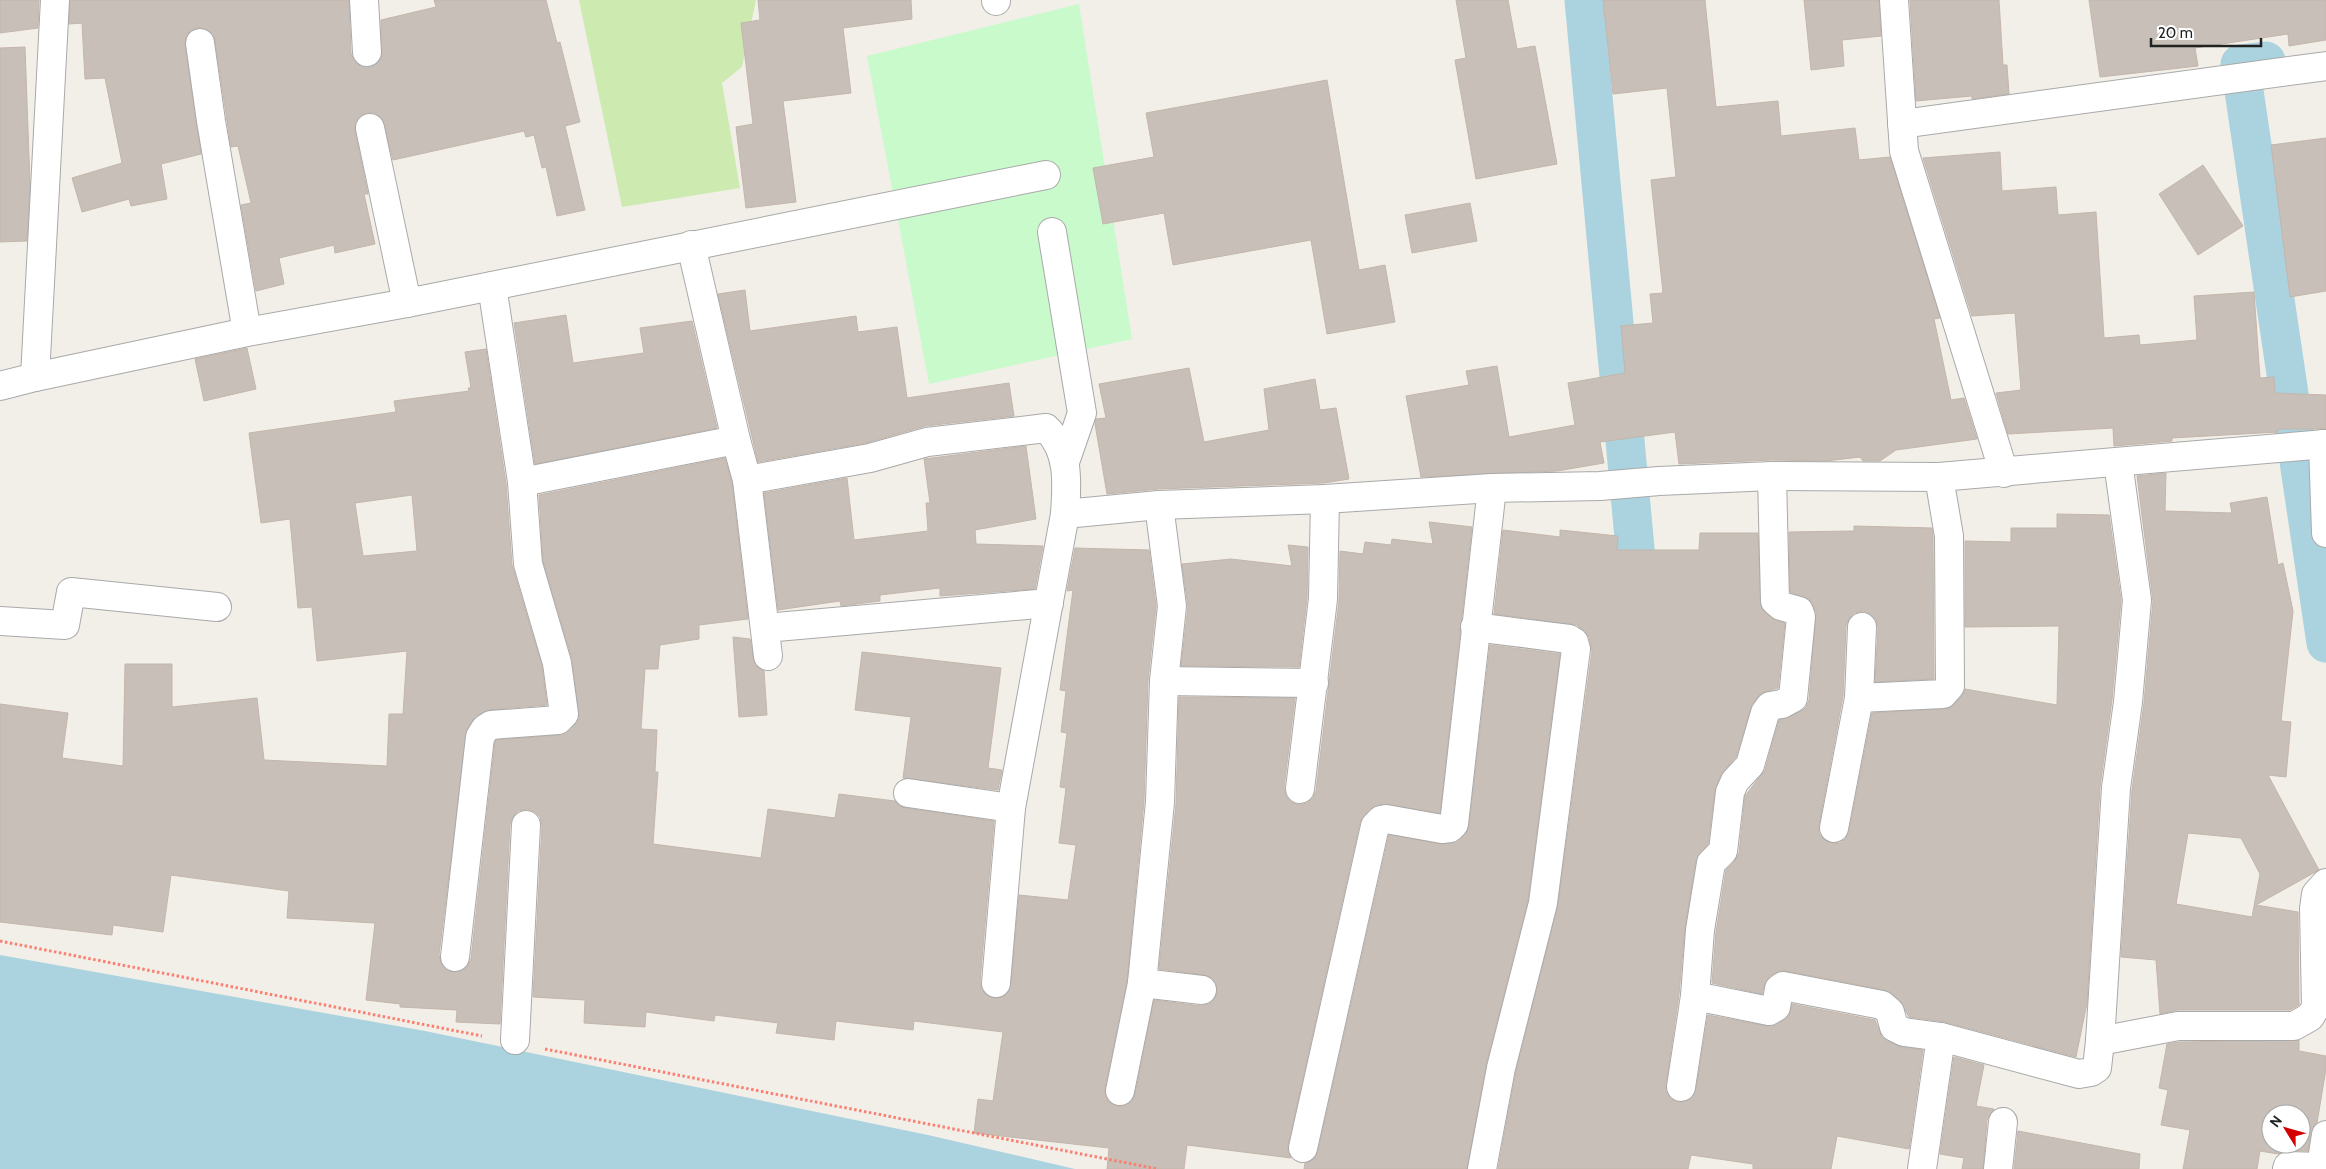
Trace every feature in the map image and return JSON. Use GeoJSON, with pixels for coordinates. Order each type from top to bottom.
{"type":"FeatureCollection","features":[{"type":"Feature","properties":{"kind":"street"},"geometry":{"type":"LineString","coordinates":[[35,377],[55,0]]}},
{"type":"Feature","properties":{"kind":"street"},"geometry":{"type":"LineString","coordinates":[[364,0],[367,52]]}},
{"type":"Feature","properties":{"kind":"street"},"geometry":{"type":"LineString","coordinates":[[1894,0],[1904,151],[2004,473]]}},
{"type":"Feature","properties":{"kind":"street"},"geometry":{"type":"LineString","coordinates":[[200,43],[211,121],[247,332]]}},
{"type":"Feature","properties":{"kind":"street"},"geometry":{"type":"LineString","coordinates":[[1902,124],[2326,66]]}},
{"type":"Feature","properties":{"kind":"street"},"geometry":{"type":"LineString","coordinates":[[370,128],[407,303]]}},
{"type":"Feature","properties":{"kind":"street"},"geometry":{"type":"LineString","coordinates":[[0,386],[247,332],[407,303],[1046,175]]}},
{"type":"Feature","properties":{"kind":"street"},"geometry":{"type":"LineString","coordinates":[[1052,232],[1082,413],[1065,462]]}},
{"type":"Feature","properties":{"kind":"street"},"geometry":{"type":"LineString","coordinates":[[692,245],[736,440],[747,480],[768,656]]}},
{"type":"Feature","properties":{"kind":"street"},"geometry":{"type":"LineString","coordinates":[[455,957],[480,737],[491,725],[558,720],[564,714],[557,663],[528,564],[522,482],[492,286]]}},
{"type":"Feature","properties":{"kind":"street"},"geometry":{"type":"LineString","coordinates":[[747,480],[870,458],[927,442],[1046,428],[1054,436],[1065,462],[1067,483],[1065,514],[1011,808],[996,983]]}},
{"type":"Feature","properties":{"kind":"street"},"geometry":{"type":"LineString","coordinates":[[522,482],[736,440]]}},
{"type":"Feature","properties":{"kind":"street"},"geometry":{"type":"LineString","coordinates":[[1065,514],[1159,505],[1492,488],[1600,486],[1659,481],[1772,476],[1939,477],[2320,445],[2326,533]]}},
{"type":"Feature","properties":{"kind":"street"},"geometry":{"type":"LineString","coordinates":[[1695,996],[1769,1011],[1776,1007],[1779,989],[1783,986],[1882,1005],[1890,1012],[1894,1027],[1899,1030],[1941,1037],[2079,1074],[2091,1072],[2097,1068],[2116,788],[2128,702],[2137,600],[2118,462]]}},
{"type":"Feature","properties":{"kind":"street"},"geometry":{"type":"LineString","coordinates":[[1681,1087],[1695,996],[1700,930],[1712,863],[1723,851],[1730,792],[1736,781],[1750,765],[1765,713],[1770,706],[1782,704],[1793,698],[1801,617],[1799,611],[1781,606],[1775,601],[1772,476]]}},
{"type":"Feature","properties":{"kind":"street"},"geometry":{"type":"LineString","coordinates":[[1858,698],[1943,694],[1950,686],[1949,536],[1939,477]]}},
{"type":"Feature","properties":{"kind":"street"},"geometry":{"type":"LineString","coordinates":[[1302,1148],[1375,826],[1381,820],[1386,819],[1442,829],[1450,828],[1454,824],[1492,488]]}},
{"type":"Feature","properties":{"kind":"street"},"geometry":{"type":"LineString","coordinates":[[1300,789],[1323,599],[1325,498]]}},
{"type":"Feature","properties":{"kind":"street"},"geometry":{"type":"LineString","coordinates":[[1120,1092],[1142,984],[1160,802],[1164,681],[1172,606],[1159,505]]}},
{"type":"Feature","properties":{"kind":"street"},"geometry":{"type":"LineString","coordinates":[[0,621],[65,625],[71,592],[217,607]]}},
{"type":"Feature","properties":{"kind":"street"},"geometry":{"type":"LineString","coordinates":[[765,628],[1048,603]]}},
{"type":"Feature","properties":{"kind":"street"},"geometry":{"type":"LineString","coordinates":[[1475,627],[1569,639],[1574,642],[1576,649],[1544,903],[1501,1068],[1482,1169]]}},
{"type":"Feature","properties":{"kind":"street"},"geometry":{"type":"LineString","coordinates":[[1834,828],[1858,698],[1862,627]]}},
{"type":"Feature","properties":{"kind":"street"},"geometry":{"type":"LineString","coordinates":[[1164,681],[1314,683]]}},
{"type":"Feature","properties":{"kind":"street"},"geometry":{"type":"LineString","coordinates":[[908,793],[1011,808]]}},
{"type":"Feature","properties":{"kind":"street"},"geometry":{"type":"LineString","coordinates":[[515,1042],[526,825]]}},
{"type":"Feature","properties":{"kind":"street"},"geometry":{"type":"LineString","coordinates":[[2100,1040],[2178,1026],[2294,1026],[2310,1017],[2316,1007],[2314,909],[2316,894],[2326,883]]}},
{"type":"Feature","properties":{"kind":"street"},"geometry":{"type":"LineString","coordinates":[[1142,984],[1202,990]]}},
{"type":"Feature","properties":{"kind":"street"},"geometry":{"type":"LineString","coordinates":[[1922,1169],[1941,1037]]}},
{"type":"Feature","properties":{"kind":"street"},"geometry":{"type":"LineString","coordinates":[[1998,1169],[2003,1122]]}},
{"type":"Feature","properties":{"kind":"street"},"geometry":{"type":"LineString","coordinates":[[2287,1169],[2288,1166],[2321,1167],[2326,1136]]}},
{"type":"Feature","properties":{"kind":"path"},"geometry":{"type":"LineString","coordinates":[[0,942],[1158,1169]]}},
{"type":"Feature","properties":{"kind":"green space"},"geometry":{"type":"Polygon","coordinates":[[[579,0],[756,0],[742,67],[722,83],[740,188],[622,207],[579,0]]]}},
{"type":"Feature","properties":{"kind":"green space"},"geometry":{"type":"Polygon","coordinates":[[[1079,4],[1132,339],[929,384],[867,56],[1079,4]]]}},
{"type":"Feature","properties":{"kind":"water"},"geometry":{"type":"Polygon","coordinates":[[[0,955],[425,1031],[928,1135],[1075,1169],[0,1169],[0,955]]]}},
{"type":"Feature","properties":{"kind":"building"},"geometry":{"type":"Polygon","coordinates":[[[0,0],[39,0],[38,28],[0,33],[0,0]]]}},
{"type":"Feature","properties":{"kind":"building"},"geometry":{"type":"Polygon","coordinates":[[[70,0],[349,0],[351,53],[354,60],[360,66],[367,68],[375,65],[381,59],[381,20],[436,7],[434,0],[546,0],[557,43],[560,42],[580,122],[565,126],[585,210],[557,216],[546,167],[542,168],[534,135],[526,137],[524,131],[393,160],[382,118],[375,113],[366,113],[359,117],[355,123],[355,131],[368,194],[364,194],[375,244],[335,253],[334,245],[279,258],[284,284],[256,291],[241,205],[251,203],[238,146],[231,147],[215,41],[213,34],[206,29],[198,28],[191,30],[186,37],[185,45],[201,154],[161,164],[167,199],[131,206],[129,199],[82,212],[72,178],[122,163],[105,78],[85,79],[82,23],[69,24],[70,0]]]}},
{"type":"Feature","properties":{"kind":"building"},"geometry":{"type":"Polygon","coordinates":[[[758,0],[911,0],[912,19],[843,28],[851,93],[783,101],[796,202],[746,208],[736,127],[753,124],[741,23],[760,20],[758,0]]]}},
{"type":"Feature","properties":{"kind":"building"},"geometry":{"type":"Polygon","coordinates":[[[1456,0],[1508,0],[1517,49],[1535,46],[1557,164],[1476,179],[1455,60],[1466,58],[1456,0]]]}},
{"type":"Feature","properties":{"kind":"building"},"geometry":{"type":"Polygon","coordinates":[[[1603,0],[1705,0],[1716,107],[1778,101],[1781,136],[1855,128],[1859,160],[1890,157],[1940,318],[1934,319],[1951,400],[1964,398],[1977,439],[1896,450],[1880,461],[1863,461],[1860,457],[1826,461],[1772,460],[1679,464],[1675,432],[1600,442],[1604,463],[1557,471],[1421,477],[1406,396],[1469,385],[1466,371],[1497,366],[1509,437],[1575,425],[1568,383],[1625,373],[1621,326],[1653,323],[1650,294],[1663,293],[1651,180],[1676,177],[1667,88],[1613,94],[1603,0]]]}},
{"type":"Feature","properties":{"kind":"building"},"geometry":{"type":"Polygon","coordinates":[[[1804,0],[1879,0],[1881,36],[1842,40],[1844,66],[1811,70],[1804,0]]]}},
{"type":"Feature","properties":{"kind":"building"},"geometry":{"type":"Polygon","coordinates":[[[1910,0],[1999,0],[2003,65],[2007,65],[2009,94],[1972,99],[1972,96],[1916,101],[1910,0]]]}},
{"type":"Feature","properties":{"kind":"building"},"geometry":{"type":"Polygon","coordinates":[[[2089,0],[2326,0],[2326,40],[2289,46],[2288,34],[2195,48],[2198,66],[2100,77],[2089,0]]]}},
{"type":"Feature","properties":{"kind":"building"},"geometry":{"type":"Polygon","coordinates":[[[25,47],[30,184],[27,241],[0,242],[0,48],[25,47]]]}},
{"type":"Feature","properties":{"kind":"building"},"geometry":{"type":"Polygon","coordinates":[[[1327,80],[1359,270],[1385,265],[1395,322],[1327,334],[1311,240],[1173,265],[1164,213],[1103,224],[1093,168],[1154,157],[1146,113],[1327,80]]]}},
{"type":"Feature","properties":{"kind":"building"},"geometry":{"type":"Polygon","coordinates":[[[2326,138],[2326,291],[2290,297],[2271,145],[2326,138]]]}},
{"type":"Feature","properties":{"kind":"building"},"geometry":{"type":"Polygon","coordinates":[[[2000,152],[2002,191],[2056,187],[2058,215],[2096,212],[2104,338],[2139,335],[2140,345],[2197,340],[2194,296],[2254,292],[2260,378],[2274,377],[2275,393],[2326,395],[2326,429],[2278,429],[2278,432],[2172,438],[2172,441],[2114,446],[2113,428],[2008,434],[1996,393],[2021,390],[2015,313],[1972,316],[1923,158],[2000,152]]]}},
{"type":"Feature","properties":{"kind":"building"},"geometry":{"type":"Polygon","coordinates":[[[2203,165],[2243,226],[2198,255],[2159,194],[2203,165]]]}},
{"type":"Feature","properties":{"kind":"building"},"geometry":{"type":"Polygon","coordinates":[[[1470,203],[1477,241],[1412,253],[1405,215],[1470,203]]]}},
{"type":"Feature","properties":{"kind":"building"},"geometry":{"type":"Polygon","coordinates":[[[745,290],[750,331],[856,316],[858,332],[897,327],[907,398],[1009,383],[1014,416],[925,426],[866,443],[758,462],[718,294],[745,290]]]}},
{"type":"Feature","properties":{"kind":"building"},"geometry":{"type":"Polygon","coordinates":[[[566,315],[573,363],[644,353],[640,328],[692,321],[717,428],[535,464],[514,323],[566,315]]]}},
{"type":"Feature","properties":{"kind":"building"},"geometry":{"type":"Polygon","coordinates":[[[247,348],[256,389],[204,401],[195,359],[247,348]]]}},
{"type":"Feature","properties":{"kind":"building"},"geometry":{"type":"Polygon","coordinates":[[[486,349],[506,484],[512,565],[542,666],[547,705],[489,710],[476,716],[467,729],[439,955],[445,969],[453,972],[461,971],[467,967],[471,959],[496,740],[560,735],[569,731],[579,719],[572,659],[543,561],[539,495],[725,458],[732,483],[748,619],[699,625],[699,639],[660,645],[658,669],[645,669],[641,729],[657,730],[655,772],[658,772],[653,844],[761,858],[768,809],[835,818],[839,794],[895,801],[899,806],[906,808],[994,821],[980,982],[982,990],[994,998],[1003,997],[1011,985],[1019,895],[1068,900],[1076,845],[1059,843],[1066,788],[1060,787],[1067,733],[1061,732],[1066,691],[1060,690],[1073,590],[1067,591],[1075,548],[1149,550],[1156,606],[1148,680],[1144,801],[1127,981],[1105,1088],[1105,1095],[1109,1102],[1117,1106],[1124,1106],[1131,1102],[1135,1094],[1154,1000],[1201,1006],[1209,1004],[1214,1000],[1217,992],[1216,983],[1212,978],[1204,975],[1159,969],[1176,804],[1179,697],[1295,698],[1284,788],[1286,796],[1291,802],[1299,805],[1307,803],[1313,798],[1316,791],[1339,601],[1340,551],[1363,554],[1365,542],[1391,545],[1392,539],[1433,544],[1429,522],[1472,527],[1440,813],[1383,804],[1370,809],[1360,822],[1288,1145],[1288,1152],[1291,1158],[1187,1145],[1184,1169],[1107,1169],[1109,1148],[974,1133],[978,1099],[993,1101],[1003,1032],[914,1021],[913,1030],[836,1021],[834,1040],[776,1033],[778,1023],[715,1015],[714,1021],[646,1012],[645,1027],[584,1023],[585,1000],[533,997],[542,826],[540,817],[535,812],[527,809],[518,811],[510,824],[500,1024],[456,1022],[457,1010],[400,1007],[400,1004],[366,1000],[375,923],[287,918],[289,891],[171,875],[163,932],[113,925],[112,935],[0,922],[0,704],[68,713],[62,758],[123,766],[125,664],[172,664],[172,707],[257,698],[264,760],[387,766],[389,714],[403,714],[407,651],[317,661],[312,607],[298,608],[290,519],[261,523],[249,433],[396,412],[394,401],[469,391],[468,388],[471,388],[465,352],[486,349]],[[412,495],[355,503],[363,556],[417,551],[412,495]]]}},
{"type":"Feature","properties":{"kind":"building"},"geometry":{"type":"Polygon","coordinates":[[[1189,368],[1204,442],[1269,430],[1264,389],[1315,379],[1320,410],[1336,408],[1349,479],[1324,483],[1158,489],[1107,494],[1095,424],[1096,419],[1106,418],[1099,384],[1189,368]]]}},
{"type":"Feature","properties":{"kind":"building"},"geometry":{"type":"Polygon","coordinates":[[[1026,446],[1036,519],[975,530],[976,544],[1043,546],[1035,589],[940,596],[940,588],[880,595],[880,601],[841,606],[840,601],[778,610],[764,493],[847,478],[854,540],[928,531],[926,503],[930,503],[924,459],[1026,446]]]}},
{"type":"Feature","properties":{"kind":"building"},"geometry":{"type":"Polygon","coordinates":[[[2166,473],[2165,511],[2232,513],[2230,503],[2267,497],[2278,565],[2283,563],[2293,611],[2281,721],[2291,722],[2286,777],[2268,775],[2319,870],[2256,905],[2298,912],[2299,1005],[2290,1010],[2178,1010],[2160,1014],[2156,960],[2121,957],[2132,790],[2144,703],[2153,601],[2137,476],[2166,473]],[[2188,833],[2176,904],[2252,917],[2260,874],[2241,838],[2188,833]]]}},
{"type":"Feature","properties":{"kind":"building"},"geometry":{"type":"Polygon","coordinates":[[[2057,514],[2109,515],[2121,600],[2112,700],[2100,787],[2087,1003],[2076,1057],[1945,1022],[1909,1017],[1900,1000],[1885,990],[1786,971],[1779,971],[1770,976],[1762,994],[1712,983],[1716,932],[1726,870],[1739,853],[1745,796],[1765,770],[1779,720],[1800,712],[1806,707],[1809,700],[1816,612],[1809,599],[1790,592],[1789,532],[1854,531],[1854,526],[1932,528],[1934,679],[1875,682],[1878,628],[1876,620],[1871,614],[1863,611],[1854,613],[1846,626],[1843,696],[1819,825],[1819,833],[1823,839],[1832,843],[1840,843],[1845,839],[1849,831],[1872,713],[1949,708],[1962,696],[1965,689],[2057,705],[2059,626],[1965,627],[1965,541],[2011,542],[2011,528],[2057,528],[2057,514]]]}},
{"type":"Feature","properties":{"kind":"building"},"geometry":{"type":"Polygon","coordinates":[[[1503,530],[1560,537],[1560,530],[1618,536],[1617,550],[1699,550],[1700,533],[1758,533],[1761,607],[1771,618],[1785,623],[1778,688],[1762,693],[1752,704],[1736,757],[1721,774],[1715,790],[1708,844],[1696,860],[1685,927],[1679,994],[1666,1092],[1671,1099],[1678,1102],[1687,1101],[1693,1096],[1696,1089],[1708,1015],[1767,1026],[1776,1025],[1789,1016],[1792,1004],[1875,1020],[1882,1037],[1887,1041],[1902,1047],[1923,1050],[1909,1149],[1837,1136],[1831,1169],[1753,1169],[1753,1164],[1691,1155],[1688,1169],[1498,1169],[1516,1071],[1558,905],[1592,651],[1589,637],[1577,625],[1494,614],[1503,530]]]}},
{"type":"Feature","properties":{"kind":"building"},"geometry":{"type":"Polygon","coordinates":[[[1288,545],[1308,547],[1307,598],[1299,667],[1181,666],[1188,607],[1182,564],[1231,559],[1292,566],[1288,545]]]}},
{"type":"Feature","properties":{"kind":"building"},"geometry":{"type":"Polygon","coordinates":[[[733,637],[750,639],[755,665],[764,671],[767,715],[739,717],[733,637]]]}},
{"type":"Feature","properties":{"kind":"building"},"geometry":{"type":"Polygon","coordinates":[[[1490,645],[1560,654],[1528,900],[1486,1065],[1467,1169],[1304,1169],[1305,1163],[1314,1159],[1318,1151],[1389,835],[1444,844],[1461,839],[1469,826],[1490,645]]]}},
{"type":"Feature","properties":{"kind":"building"},"geometry":{"type":"Polygon","coordinates":[[[862,652],[1001,668],[988,768],[1002,770],[998,790],[903,778],[911,717],[855,710],[862,652]]]}},
{"type":"Feature","properties":{"kind":"building"},"geometry":{"type":"Polygon","coordinates":[[[2299,1040],[2299,1051],[2326,1056],[2326,1069],[2317,1123],[2311,1132],[2311,1104],[2261,1104],[2261,1151],[2257,1169],[2183,1169],[2190,1130],[2161,1125],[2168,1090],[2159,1088],[2167,1044],[2179,1042],[2299,1040]]]}},
{"type":"Feature","properties":{"kind":"building"},"geometry":{"type":"Polygon","coordinates":[[[1954,1057],[1984,1065],[1976,1106],[1994,1109],[1987,1120],[1983,1169],[1962,1169],[1964,1158],[1940,1154],[1954,1057]]]}},
{"type":"Feature","properties":{"kind":"building"},"geometry":{"type":"Polygon","coordinates":[[[2018,1131],[2140,1154],[2139,1169],[2014,1169],[2018,1131]]]}},
{"type":"Feature","properties":{"kind":"waterway"},"geometry":{"type":"LineString","coordinates":[[1584,0],[1640,602]]}},
{"type":"Feature","properties":{"kind":"waterway"},"geometry":{"type":"LineString","coordinates":[[2266,61],[2240,64],[2326,643]]}}]}
